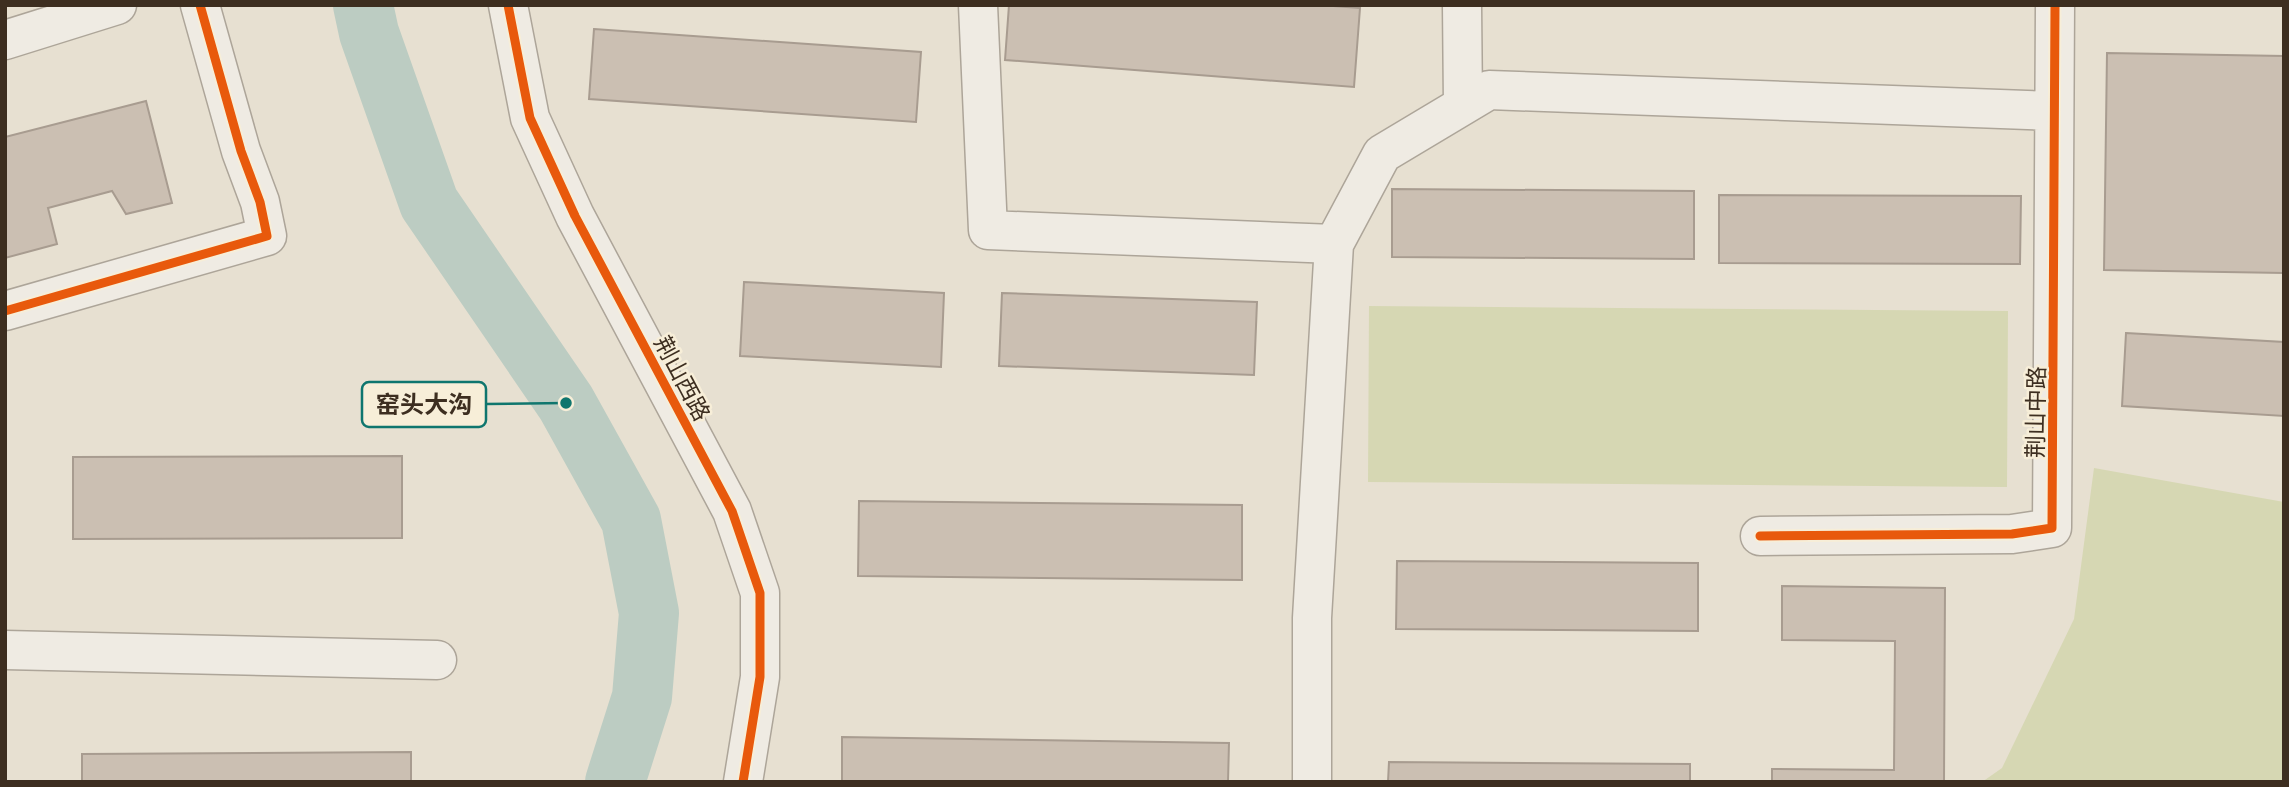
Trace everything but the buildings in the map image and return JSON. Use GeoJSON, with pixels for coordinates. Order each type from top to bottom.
{"type":"FeatureCollection","features":[{"type":"Feature","properties":{"kind":"street"},"geometry":{"type":"LineString","coordinates":[[5,40],[117,5]]}},
{"type":"Feature","properties":{"kind":"street"},"geometry":{"type":"LineString","coordinates":[[5,311],[267,236],[260,202],[241,151],[200,5]]}},
{"type":"Feature","properties":{"kind":"street","name":"荆山西路"},"geometry":{"type":"LineString","coordinates":[[508,5],[530,118],[575,216],[732,511],[760,593],[760,677],[743,782]]}},
{"type":"Feature","properties":{"kind":"street"},"geometry":{"type":"LineString","coordinates":[[978,5],[988,230],[1334,244]]}},
{"type":"Feature","properties":{"kind":"street"},"geometry":{"type":"LineString","coordinates":[[1462,5],[1463,105]]}},
{"type":"Feature","properties":{"kind":"street","name":"荆山中路"},"geometry":{"type":"LineString","coordinates":[[1760,536],[2012,534],[2052,528],[2055,340],[2052,111],[2055,5]]}},
{"type":"Feature","properties":{"kind":"street"},"geometry":{"type":"LineString","coordinates":[[1312,782],[1312,618],[1334,244],[1382,154],[1489,90],[2052,111]]}},
{"type":"Feature","properties":{"kind":"street"},"geometry":{"type":"LineString","coordinates":[[5,650],[437,660]]}},
{"type":"Feature","properties":{"kind":"green space"},"geometry":{"type":"Polygon","coordinates":[[[1369,306],[2008,311],[2007,487],[1368,482],[1369,306]]]}},
{"type":"Feature","properties":{"kind":"green space"},"geometry":{"type":"Polygon","coordinates":[[[2094,468],[2284,502],[2284,782],[1982,782],[2002,768],[2074,619],[2094,468]]]}},
{"type":"Feature","properties":{"kind":"waterway"},"geometry":{"type":"LineString","coordinates":[[363,5],[369,33],[429,203],[566,403],[631,520],[649,613],[642,697],[615,782]]}},
{"type":"Feature","properties":{"kind":"cycle path"},"geometry":{"type":"LineString","coordinates":[[5,311],[267,236],[260,202],[241,151],[200,5]]}},
{"type":"Feature","properties":{"kind":"cycle path"},"geometry":{"type":"LineString","coordinates":[[508,5],[530,118],[575,216],[732,511],[760,593],[760,677],[743,782]]}},
{"type":"Feature","properties":{"kind":"cycle path"},"geometry":{"type":"LineString","coordinates":[[1760,536],[2012,534],[2052,528],[2055,5]]}},
{"type":"Feature","properties":{"kind":"place","name":"窑头大沟"},"geometry":{"type":"Point","coordinates":[566,403]}}]}
